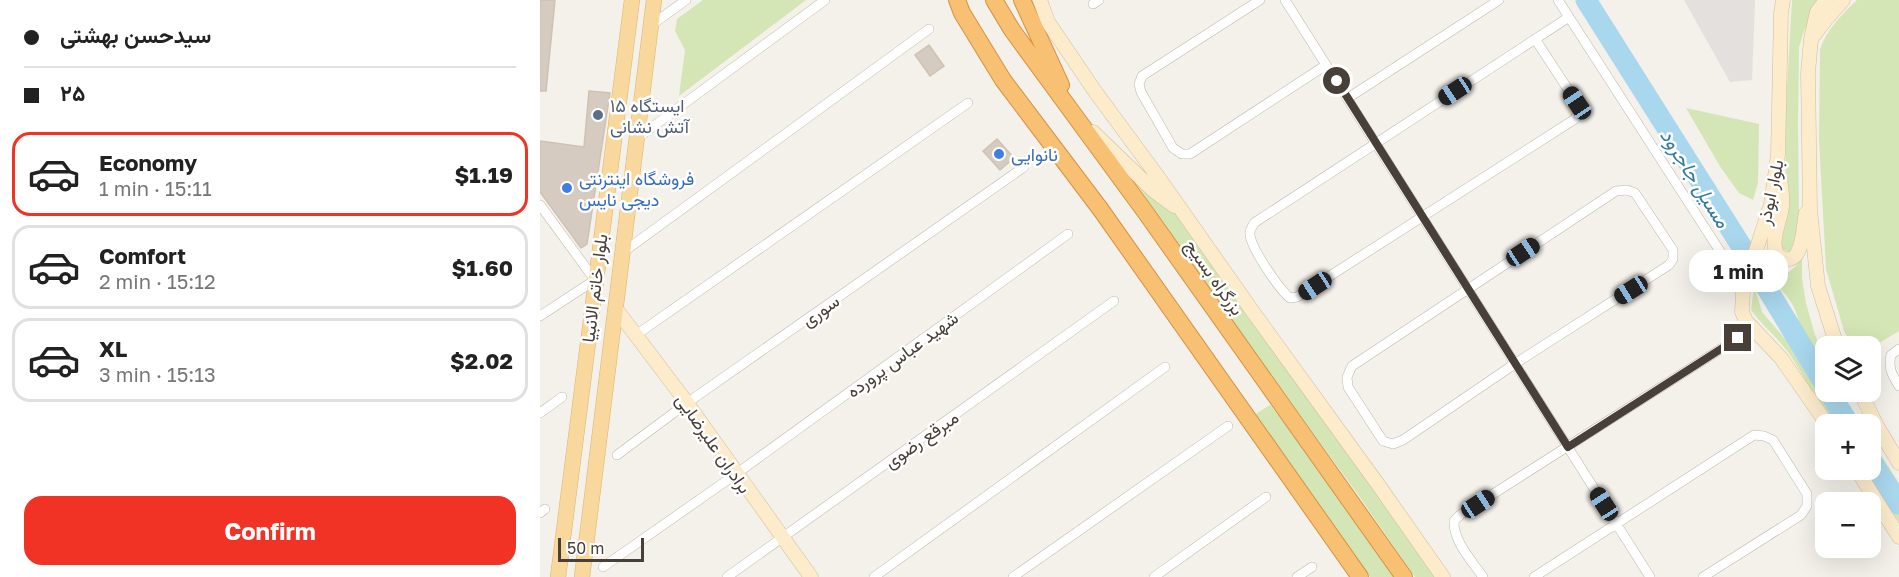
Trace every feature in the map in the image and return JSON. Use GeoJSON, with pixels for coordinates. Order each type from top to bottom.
{"type":"FeatureCollection","features":[{"type":"Feature","properties":{"kind":"highway","name":"بزرگراه بسیج"},"geometry":{"type":"LineString","coordinates":[[993,0],[1012,30],[1153,222],[1404,577]]}},
{"type":"Feature","properties":{"kind":"highway"},"geometry":{"type":"LineString","coordinates":[[1022,0],[1074,113]]}},
{"type":"Feature","properties":{"kind":"highway"},"geometry":{"type":"LineString","coordinates":[[958,4],[1003,80],[1108,220],[1360,577]]}},
{"type":"Feature","properties":{"kind":"main road","name":"بلوار خاتم الانبیا"},"geometry":{"type":"LineString","coordinates":[[558,577],[632,0]]}},
{"type":"Feature","properties":{"kind":"main road","name":"بلوار خاتم الانبیا"},"geometry":{"type":"LineString","coordinates":[[582,577],[654,0]]}},
{"type":"Feature","properties":{"kind":"main road"},"geometry":{"type":"LineString","coordinates":[[1040,0],[1048,22],[1094,90],[1443,577]]}},
{"type":"Feature","properties":{"kind":"main road","name":"بلوار ابوذر"},"geometry":{"type":"LineString","coordinates":[[1826,0],[1817,12],[1811,39],[1808,73],[1810,196],[1818,286],[1834,336]]}},
{"type":"Feature","properties":{"kind":"main road"},"geometry":{"type":"LineString","coordinates":[[1811,39],[1844,0]]}},
{"type":"Feature","properties":{"kind":"main road","name":"بلوار ابوذر"},"geometry":{"type":"LineString","coordinates":[[1782,4],[1779,155],[1771,204],[1741,302],[1746,321],[1780,358],[1820,414]]}},
{"type":"Feature","properties":{"kind":"main road"},"geometry":{"type":"LineString","coordinates":[[1074,113],[1154,191],[1183,213]]}},
{"type":"Feature","properties":{"kind":"main road"},"geometry":{"type":"LineString","coordinates":[[1779,155],[1782,206],[1775,247],[1782,259],[1789,260],[1795,257],[1799,249],[1810,196]]}},
{"type":"Feature","properties":{"kind":"main road"},"geometry":{"type":"LineString","coordinates":[[595,280],[616,309]]}},
{"type":"Feature","properties":{"kind":"main road","name":"برادران علیرضایی"},"geometry":{"type":"LineString","coordinates":[[616,309],[687,403],[811,577]]}},
{"type":"Feature","properties":{"kind":"main road"},"geometry":{"type":"LineString","coordinates":[[1865,402],[1877,426],[1898,457]]}},
{"type":"Feature","properties":{"kind":"main road"},"geometry":{"type":"LineString","coordinates":[[1863,480],[1899,537]]}},
{"type":"Feature","properties":{"kind":"street"},"geometry":{"type":"LineString","coordinates":[[650,26],[686,0]]}},
{"type":"Feature","properties":{"kind":"street"},"geometry":{"type":"LineString","coordinates":[[636,139],[825,0]]}},
{"type":"Feature","properties":{"kind":"street"},"geometry":{"type":"LineString","coordinates":[[1260,0],[1142,76],[1139,84],[1141,92],[1173,148],[1182,154],[1190,154],[1326,65]]}},
{"type":"Feature","properties":{"kind":"street"},"geometry":{"type":"LineString","coordinates":[[1285,0],[1650,577]]}},
{"type":"Feature","properties":{"kind":"street"},"geometry":{"type":"LineString","coordinates":[[1348,98],[1499,0]]}},
{"type":"Feature","properties":{"kind":"street"},"geometry":{"type":"LineString","coordinates":[[1558,0],[1723,256]]}},
{"type":"Feature","properties":{"kind":"street"},"geometry":{"type":"LineString","coordinates":[[1535,39],[1577,103],[1579,109],[1575,119],[1297,297],[1290,298],[1282,291],[1252,243],[1250,233],[1254,223],[1376,142],[1535,39],[1569,17]]}},
{"type":"Feature","properties":{"kind":"street"},"geometry":{"type":"LineString","coordinates":[[622,253],[929,29]]}},
{"type":"Feature","properties":{"kind":"street"},"geometry":{"type":"LineString","coordinates":[[636,335],[968,103]]}},
{"type":"Feature","properties":{"kind":"street","name":"سوری"},"geometry":{"type":"LineString","coordinates":[[617,455],[687,403],[1024,167]]}},
{"type":"Feature","properties":{"kind":"street"},"geometry":{"type":"LineString","coordinates":[[1627,190],[1635,193],[1673,250],[1673,259],[1669,265],[1515,363],[1403,440],[1392,444],[1383,441],[1348,387],[1347,376],[1352,366],[1616,191],[1627,190]]}},
{"type":"Feature","properties":{"kind":"street"},"geometry":{"type":"LineString","coordinates":[[540,205],[595,280],[540,316]]}},
{"type":"Feature","properties":{"kind":"street","name":"شهید عباس پرورده"},"geometry":{"type":"LineString","coordinates":[[603,567],[736,474],[1068,234]]}},
{"type":"Feature","properties":{"kind":"street","name":"مبرقع رضوی"},"geometry":{"type":"LineString","coordinates":[[727,577],[1114,301]]}},
{"type":"Feature","properties":{"kind":"street"},"geometry":{"type":"LineString","coordinates":[[1482,577],[1453,530],[1454,521],[1460,515],[1738,338]]}},
{"type":"Feature","properties":{"kind":"street"},"geometry":{"type":"LineString","coordinates":[[1899,349],[1891,355],[1888,365],[1899,386]]}},
{"type":"Feature","properties":{"kind":"street"},"geometry":{"type":"LineString","coordinates":[[874,577],[1165,367]]}},
{"type":"Feature","properties":{"kind":"street"},"geometry":{"type":"LineString","coordinates":[[540,413],[561,397]]}},
{"type":"Feature","properties":{"kind":"street"},"geometry":{"type":"LineString","coordinates":[[1013,577],[1228,426]]}},
{"type":"Feature","properties":{"kind":"street"},"geometry":{"type":"LineString","coordinates":[[1534,577],[1754,435],[1773,440],[1807,494],[1807,506],[1801,515],[1703,577]]}},
{"type":"Feature","properties":{"kind":"street"},"geometry":{"type":"LineString","coordinates":[[1154,577],[1266,498]]}},
{"type":"Feature","properties":{"kind":"street"},"geometry":{"type":"LineString","coordinates":[[1297,577],[1312,567]]}},
{"type":"Feature","properties":{"kind":"green space"},"geometry":{"type":"Polygon","coordinates":[[[703,0],[806,0],[679,96],[685,50],[675,31],[677,19],[703,0]]]}},
{"type":"Feature","properties":{"kind":"green space"},"geometry":{"type":"Polygon","coordinates":[[[1792,0],[1820,0],[1804,31],[1799,47],[1799,226],[1797,241],[1791,252],[1781,249],[1779,237],[1786,197],[1785,123],[1792,0]]]}},
{"type":"Feature","properties":{"kind":"green space"},"geometry":{"type":"Polygon","coordinates":[[[1857,0],[1899,0],[1899,331],[1881,342],[1881,336],[1847,336],[1826,269],[1819,139],[1820,49],[1831,28],[1857,0]]]}},
{"type":"Feature","properties":{"kind":"green space"},"geometry":{"type":"Polygon","coordinates":[[[1686,108],[1759,124],[1758,183],[1753,200],[1739,193],[1721,168],[1686,108]]]}},
{"type":"Feature","properties":{"kind":"green space"},"geometry":{"type":"Polygon","coordinates":[[[1124,166],[1182,219],[1436,577],[1415,577],[1124,166]]]}},
{"type":"Feature","properties":{"kind":"green space"},"geometry":{"type":"Polygon","coordinates":[[[1764,254],[1774,267],[1789,272],[1802,256],[1802,278],[1806,303],[1815,336],[1815,359],[1806,343],[1791,302],[1769,277],[1764,254]]]}},
{"type":"Feature","properties":{"kind":"green space"},"geometry":{"type":"Polygon","coordinates":[[[1754,285],[1762,312],[1787,341],[1815,386],[1815,395],[1788,352],[1751,310],[1754,285]]]}},
{"type":"Feature","properties":{"kind":"green space"},"geometry":{"type":"Polygon","coordinates":[[[1819,402],[1830,402],[1843,414],[1826,414],[1819,402]]]}},
{"type":"Feature","properties":{"kind":"green space"},"geometry":{"type":"Polygon","coordinates":[[[1270,405],[1319,466],[1394,577],[1370,577],[1254,415],[1270,405]]]}},
{"type":"Feature","properties":{"kind":"green space"},"geometry":{"type":"Polygon","coordinates":[[[1881,455],[1899,483],[1899,522],[1881,497],[1881,492],[1878,492],[1869,480],[1881,480],[1881,455]]]}},
{"type":"Feature","properties":{"kind":"shaded area"},"geometry":{"type":"Polygon","coordinates":[[[1684,0],[1755,0],[1752,80],[1730,82],[1684,0]]]}},
{"type":"Feature","properties":{"kind":"building"},"geometry":{"type":"Polygon","coordinates":[[[540,0],[555,0],[546,91],[540,91],[540,0]]]}},
{"type":"Feature","properties":{"kind":"building"},"geometry":{"type":"Polygon","coordinates":[[[929,45],[944,66],[930,76],[915,55],[929,45]]]}},
{"type":"Feature","properties":{"kind":"building"},"geometry":{"type":"Polygon","coordinates":[[[589,91],[610,93],[587,244],[581,248],[540,192],[540,141],[584,147],[589,91]]]}},
{"type":"Feature","properties":{"kind":"building","name":"نانوایی"},"geometry":{"type":"Polygon","coordinates":[[[997,139],[1014,158],[1000,170],[983,151],[997,139]]]}},
{"type":"Feature","properties":{"kind":"waterway","name":"مسیل جاجرود"},"geometry":{"type":"LineString","coordinates":[[1586,0],[1815,368]]}},
{"type":"Feature","properties":{"kind":"waterway","name":"مسیل جاجرود"},"geometry":{"type":"LineString","coordinates":[[1835,402],[1843,414]]}},
{"type":"Feature","properties":{"kind":"waterway","name":"مسیل جاجرود"},"geometry":{"type":"LineString","coordinates":[[1881,476],[1899,504]]}},
{"type":"Feature","properties":{"kind":"place","name":"ایستگاه ۱۵ آتش نشانی"},"geometry":{"type":"Point","coordinates":[598,115]}},
{"type":"Feature","properties":{"kind":"place","name":"نانوایی"},"geometry":{"type":"Point","coordinates":[999,154]}},
{"type":"Feature","properties":{"kind":"place","name":"فروشگاه اینترنتی دیجی نایس"},"geometry":{"type":"Point","coordinates":[567,188]}},
{"type":"Feature","properties":{"kind":"route"},"geometry":{"type":"LineString","coordinates":[[1337,81],[1568,447],[1738,338]]}}]}
